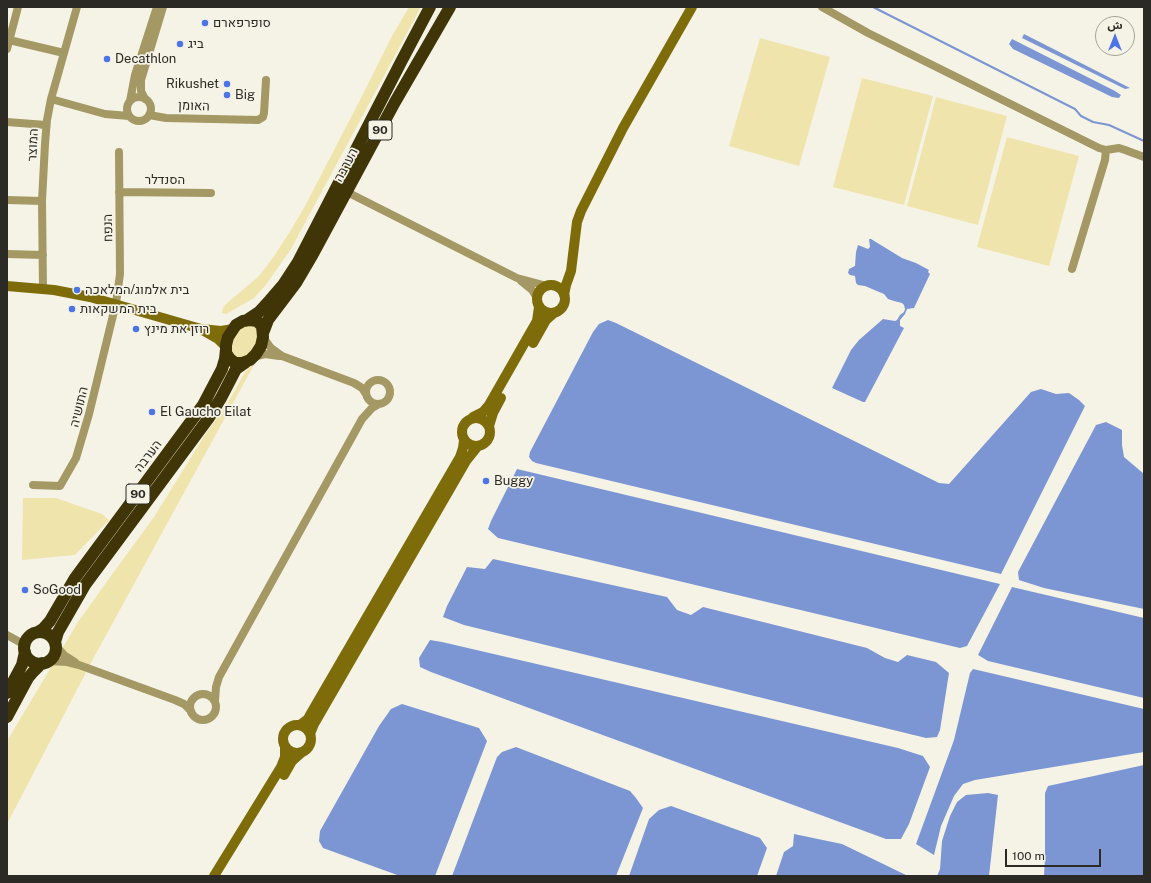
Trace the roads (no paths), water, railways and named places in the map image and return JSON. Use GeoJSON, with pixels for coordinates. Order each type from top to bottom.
{"type":"FeatureCollection","features":[{"type":"Feature","properties":{"kind":"highway","name":"הערבה"},"geometry":{"type":"LineString","coordinates":[[247,320],[259,312],[270,300],[283,285],[298,262],[430,7]]}},
{"type":"Feature","properties":{"kind":"highway","name":"הערבה"},"geometry":{"type":"LineString","coordinates":[[263,335],[264,328],[268,320],[291,290],[305,268],[395,102],[450,7]]}},
{"type":"Feature","properties":{"kind":"highway","name":"90"},"geometry":{"type":"LineString","coordinates":[[226,348],[228,337],[233,329],[240,323],[247,320]]}},
{"type":"Feature","properties":{"kind":"highway"},"geometry":{"type":"LineString","coordinates":[[247,320],[254,320],[260,324],[263,330],[263,335]]}},
{"type":"Feature","properties":{"kind":"highway","name":"90"},"geometry":{"type":"LineString","coordinates":[[250,359],[261,346],[263,335]]}},
{"type":"Feature","properties":{"kind":"highway","name":"הערבה"},"geometry":{"type":"LineString","coordinates":[[38,632],[50,621],[75,578],[203,405],[222,369],[226,348]]}},
{"type":"Feature","properties":{"kind":"highway"},"geometry":{"type":"LineString","coordinates":[[226,348],[228,356],[232,361],[239,363],[250,359]]}},
{"type":"Feature","properties":{"kind":"highway","name":"הערבה"},"geometry":{"type":"LineString","coordinates":[[55,644],[58,632],[85,585],[208,419],[236,369],[250,359]]}},
{"type":"Feature","properties":{"kind":"highway"},"geometry":{"type":"LineString","coordinates":[[7,693],[22,664],[27,639],[31,635],[38,632],[46,633],[51,636],[55,644],[55,655],[33,672],[28,678],[7,717]]}},
{"type":"Feature","properties":{"kind":"highway"},"geometry":{"type":"LineString","coordinates":[[25,648],[28,658],[32,662],[46,662]]}},
{"type":"Feature","properties":{"kind":"street"},"geometry":{"type":"LineString","coordinates":[[7,49],[18,7]]}},
{"type":"Feature","properties":{"kind":"street","name":"המוצר"},"geometry":{"type":"LineString","coordinates":[[43,289],[42,201],[46,125],[51,99],[77,7]]}},
{"type":"Feature","properties":{"kind":"street"},"geometry":{"type":"LineString","coordinates":[[129,116],[127,109],[135,75],[157,7]]}},
{"type":"Feature","properties":{"kind":"street"},"geometry":{"type":"LineString","coordinates":[[51,99],[105,114],[129,116],[134,120],[139,121],[145,119],[149,115],[150,107],[141,91],[141,80],[163,7]]}},
{"type":"Feature","properties":{"kind":"street"},"geometry":{"type":"LineString","coordinates":[[310,734],[314,724],[466,461],[478,446],[485,443],[488,439],[490,419],[544,324],[550,316],[563,307],[564,295],[572,266],[578,222],[583,206],[623,128],[692,7]]}},
{"type":"Feature","properties":{"kind":"street"},"geometry":{"type":"LineString","coordinates":[[822,7],[868,32],[1099,148],[1106,150],[1119,148],[1144,157]]}},
{"type":"Feature","properties":{"kind":"street"},"geometry":{"type":"LineString","coordinates":[[9,40],[64,53]]}},
{"type":"Feature","properties":{"kind":"street","name":"האומן"},"geometry":{"type":"LineString","coordinates":[[149,115],[166,118],[258,120],[263,117],[265,111],[266,80]]}},
{"type":"Feature","properties":{"kind":"street"},"geometry":{"type":"LineString","coordinates":[[130,101],[136,98],[145,99]]}},
{"type":"Feature","properties":{"kind":"street"},"geometry":{"type":"LineString","coordinates":[[7,122],[46,125]]}},
{"type":"Feature","properties":{"kind":"street"},"geometry":{"type":"LineString","coordinates":[[1072,269],[1105,160],[1106,150]]}},
{"type":"Feature","properties":{"kind":"street","name":"הנפח"},"geometry":{"type":"LineString","coordinates":[[116,303],[120,264],[119,152]]}},
{"type":"Feature","properties":{"kind":"street","name":"הסנדלר"},"geometry":{"type":"LineString","coordinates":[[119,192],[211,193]]}},
{"type":"Feature","properties":{"kind":"street"},"geometry":{"type":"LineString","coordinates":[[347,192],[517,278],[534,283],[558,287],[564,295]]}},
{"type":"Feature","properties":{"kind":"street"},"geometry":{"type":"LineString","coordinates":[[7,200],[42,201]]}},
{"type":"Feature","properties":{"kind":"street"},"geometry":{"type":"LineString","coordinates":[[7,254],[43,255]]}},
{"type":"Feature","properties":{"kind":"street"},"geometry":{"type":"LineString","coordinates":[[214,876],[281,767],[285,757],[283,741],[286,730],[290,726],[300,725],[310,716],[462,452],[464,440],[461,430],[462,426],[469,419],[483,412],[490,405],[537,321],[538,294],[541,290],[565,277],[571,270],[572,266]]}},
{"type":"Feature","properties":{"kind":"street"},"geometry":{"type":"LineString","coordinates":[[517,278],[527,286],[538,303],[547,313],[554,313]]}},
{"type":"Feature","properties":{"kind":"street"},"geometry":{"type":"LineString","coordinates":[[7,286],[79,294],[116,303],[201,329],[221,331],[233,329]]}},
{"type":"Feature","properties":{"kind":"street","name":"התושיה"},"geometry":{"type":"LineString","coordinates":[[33,485],[60,486],[76,458],[82,442],[116,303]]}},
{"type":"Feature","properties":{"kind":"street"},"geometry":{"type":"LineString","coordinates":[[201,329],[215,337],[226,348]]}},
{"type":"Feature","properties":{"kind":"street"},"geometry":{"type":"LineString","coordinates":[[263,335],[270,348],[282,356]]}},
{"type":"Feature","properties":{"kind":"street"},"geometry":{"type":"LineString","coordinates":[[250,359],[265,354],[282,356],[354,382],[362,384],[381,380],[385,382],[390,388],[388,400],[372,408],[362,419]]}},
{"type":"Feature","properties":{"kind":"street"},"geometry":{"type":"LineString","coordinates":[[354,382],[362,388],[373,403],[379,404]]}},
{"type":"Feature","properties":{"kind":"street"},"geometry":{"type":"LineString","coordinates":[[46,662],[67,662],[79,665],[184,704],[198,719],[208,720],[212,717],[217,707],[215,701],[216,686],[220,677],[362,419],[366,407],[366,390],[370,383]]}},
{"type":"Feature","properties":{"kind":"street"},"geometry":{"type":"LineString","coordinates":[[474,417],[483,419],[489,426]]}},
{"type":"Feature","properties":{"kind":"street"},"geometry":{"type":"LineString","coordinates":[[464,440],[471,445],[478,446]]}},
{"type":"Feature","properties":{"kind":"street"},"geometry":{"type":"LineString","coordinates":[[7,635],[25,648]]}},
{"type":"Feature","properties":{"kind":"street"},"geometry":{"type":"LineString","coordinates":[[55,644],[64,655],[79,665]]}},
{"type":"Feature","properties":{"kind":"street"},"geometry":{"type":"LineString","coordinates":[[175,700],[183,701],[202,694],[208,690],[220,677]]}},
{"type":"Feature","properties":{"kind":"street"},"geometry":{"type":"LineString","coordinates":[[202,694],[209,695],[215,701]]}},
{"type":"Feature","properties":{"kind":"street"},"geometry":{"type":"LineString","coordinates":[[191,711],[191,703],[194,698]]}},
{"type":"Feature","properties":{"kind":"street"},"geometry":{"type":"LineString","coordinates":[[222,876],[292,761],[309,747],[311,743],[310,734],[308,730],[300,725]]}},
{"type":"Feature","properties":{"kind":"street"},"geometry":{"type":"LineString","coordinates":[[285,748],[293,753],[301,753]]}},
{"type":"Feature","properties":{"kind":"water"},"geometry":{"type":"Polygon","coordinates":[[[1024,34],[1130,88],[1125,89],[1022,38],[1024,34]]]}},
{"type":"Feature","properties":{"kind":"water"},"geometry":{"type":"Polygon","coordinates":[[[1012,39],[1121,95],[1119,98],[1112,97],[1013,49],[1009,44],[1012,39]]]}},
{"type":"Feature","properties":{"kind":"water"},"geometry":{"type":"Polygon","coordinates":[[[869,239],[902,258],[929,270],[928,272],[930,274],[914,308],[907,309],[900,320],[900,326],[904,328],[865,402],[863,402],[832,388],[851,350],[859,340],[883,319],[897,320],[905,309],[902,303],[888,299],[884,294],[865,286],[858,285],[856,283],[855,276],[848,273],[849,269],[855,266],[858,245],[868,249],[870,247],[869,239]]]}},
{"type":"Feature","properties":{"kind":"water"},"geometry":{"type":"Polygon","coordinates":[[[608,320],[939,483],[949,484],[1031,392],[1041,389],[1056,394],[1069,393],[1085,406],[1001,574],[532,461],[529,457],[530,452],[593,332],[599,324],[608,320]]]}},
{"type":"Feature","properties":{"kind":"water"},"geometry":{"type":"Polygon","coordinates":[[[1106,422],[1122,430],[1124,457],[1144,474],[1144,609],[1044,588],[1019,580],[1018,572],[1096,425],[1106,422]]]}},
{"type":"Feature","properties":{"kind":"water"},"geometry":{"type":"Polygon","coordinates":[[[517,469],[1000,584],[967,646],[960,648],[498,538],[488,529],[517,469]]]}},
{"type":"Feature","properties":{"kind":"water"},"geometry":{"type":"Polygon","coordinates":[[[493,559],[667,597],[677,610],[691,615],[703,607],[867,648],[885,658],[898,662],[907,655],[936,662],[949,673],[940,730],[937,737],[926,738],[464,625],[443,617],[467,567],[485,569],[493,559]]]}},
{"type":"Feature","properties":{"kind":"water"},"geometry":{"type":"Polygon","coordinates":[[[1012,587],[1144,618],[1144,698],[988,661],[978,655],[1012,587]]]}},
{"type":"Feature","properties":{"kind":"water"},"geometry":{"type":"Polygon","coordinates":[[[430,640],[898,748],[923,756],[930,767],[909,824],[901,839],[886,839],[431,672],[420,667],[419,658],[430,640]]]}},
{"type":"Feature","properties":{"kind":"water"},"geometry":{"type":"Polygon","coordinates":[[[973,669],[1144,709],[1144,752],[975,780],[963,784],[954,796],[941,826],[934,855],[916,844],[954,740],[970,673],[973,669]]]}},
{"type":"Feature","properties":{"kind":"water"},"geometry":{"type":"Polygon","coordinates":[[[402,704],[479,728],[487,741],[435,876],[400,876],[323,848],[319,841],[320,831],[379,726],[391,709],[402,704]]]}},
{"type":"Feature","properties":{"kind":"water"},"geometry":{"type":"Polygon","coordinates":[[[516,747],[630,791],[636,798],[643,808],[616,876],[452,876],[497,757],[502,752],[516,747]]]}},
{"type":"Feature","properties":{"kind":"water"},"geometry":{"type":"Polygon","coordinates":[[[1144,765],[1144,876],[1044,876],[1045,793],[1048,786],[1144,765]]]}},
{"type":"Feature","properties":{"kind":"water"},"geometry":{"type":"Polygon","coordinates":[[[988,793],[998,795],[989,876],[937,876],[940,869],[942,841],[950,816],[957,802],[966,795],[988,793]]]}},
{"type":"Feature","properties":{"kind":"water"},"geometry":{"type":"Polygon","coordinates":[[[671,806],[760,838],[767,848],[757,876],[629,876],[649,819],[659,810],[671,806]]]}},
{"type":"Feature","properties":{"kind":"water"},"geometry":{"type":"Polygon","coordinates":[[[794,834],[842,844],[908,876],[776,876],[784,852],[793,846],[794,834]]]}},
{"type":"Feature","properties":{"kind":"waterway"},"geometry":{"type":"LineString","coordinates":[[873,7],[1075,109],[1081,116],[1093,122],[1109,125],[1144,141]]}},
{"type":"Feature","properties":{"kind":"place","name":"סופרפארם"},"geometry":{"type":"Point","coordinates":[205,23]}},
{"type":"Feature","properties":{"kind":"place","name":"ביג"},"geometry":{"type":"Point","coordinates":[180,44]}},
{"type":"Feature","properties":{"kind":"place","name":"Decathlon"},"geometry":{"type":"Point","coordinates":[107,59]}},
{"type":"Feature","properties":{"kind":"place","name":"Rikushet"},"geometry":{"type":"Point","coordinates":[227,84]}},
{"type":"Feature","properties":{"kind":"place","name":"Big"},"geometry":{"type":"Point","coordinates":[227,95]}},
{"type":"Feature","properties":{"kind":"place","name":"בית אלמוג/המלאכה"},"geometry":{"type":"Point","coordinates":[77,290]}},
{"type":"Feature","properties":{"kind":"place","name":"בית המשקאות"},"geometry":{"type":"Point","coordinates":[72,309]}},
{"type":"Feature","properties":{"kind":"place","name":"רוזן את מינץ"},"geometry":{"type":"Point","coordinates":[136,329]}},
{"type":"Feature","properties":{"kind":"place","name":"El Gaucho Eilat"},"geometry":{"type":"Point","coordinates":[152,412]}},
{"type":"Feature","properties":{"kind":"place","name":"Buggy"},"geometry":{"type":"Point","coordinates":[486,481]}},
{"type":"Feature","properties":{"kind":"place","name":"SoGood"},"geometry":{"type":"Point","coordinates":[25,590]}}]}
